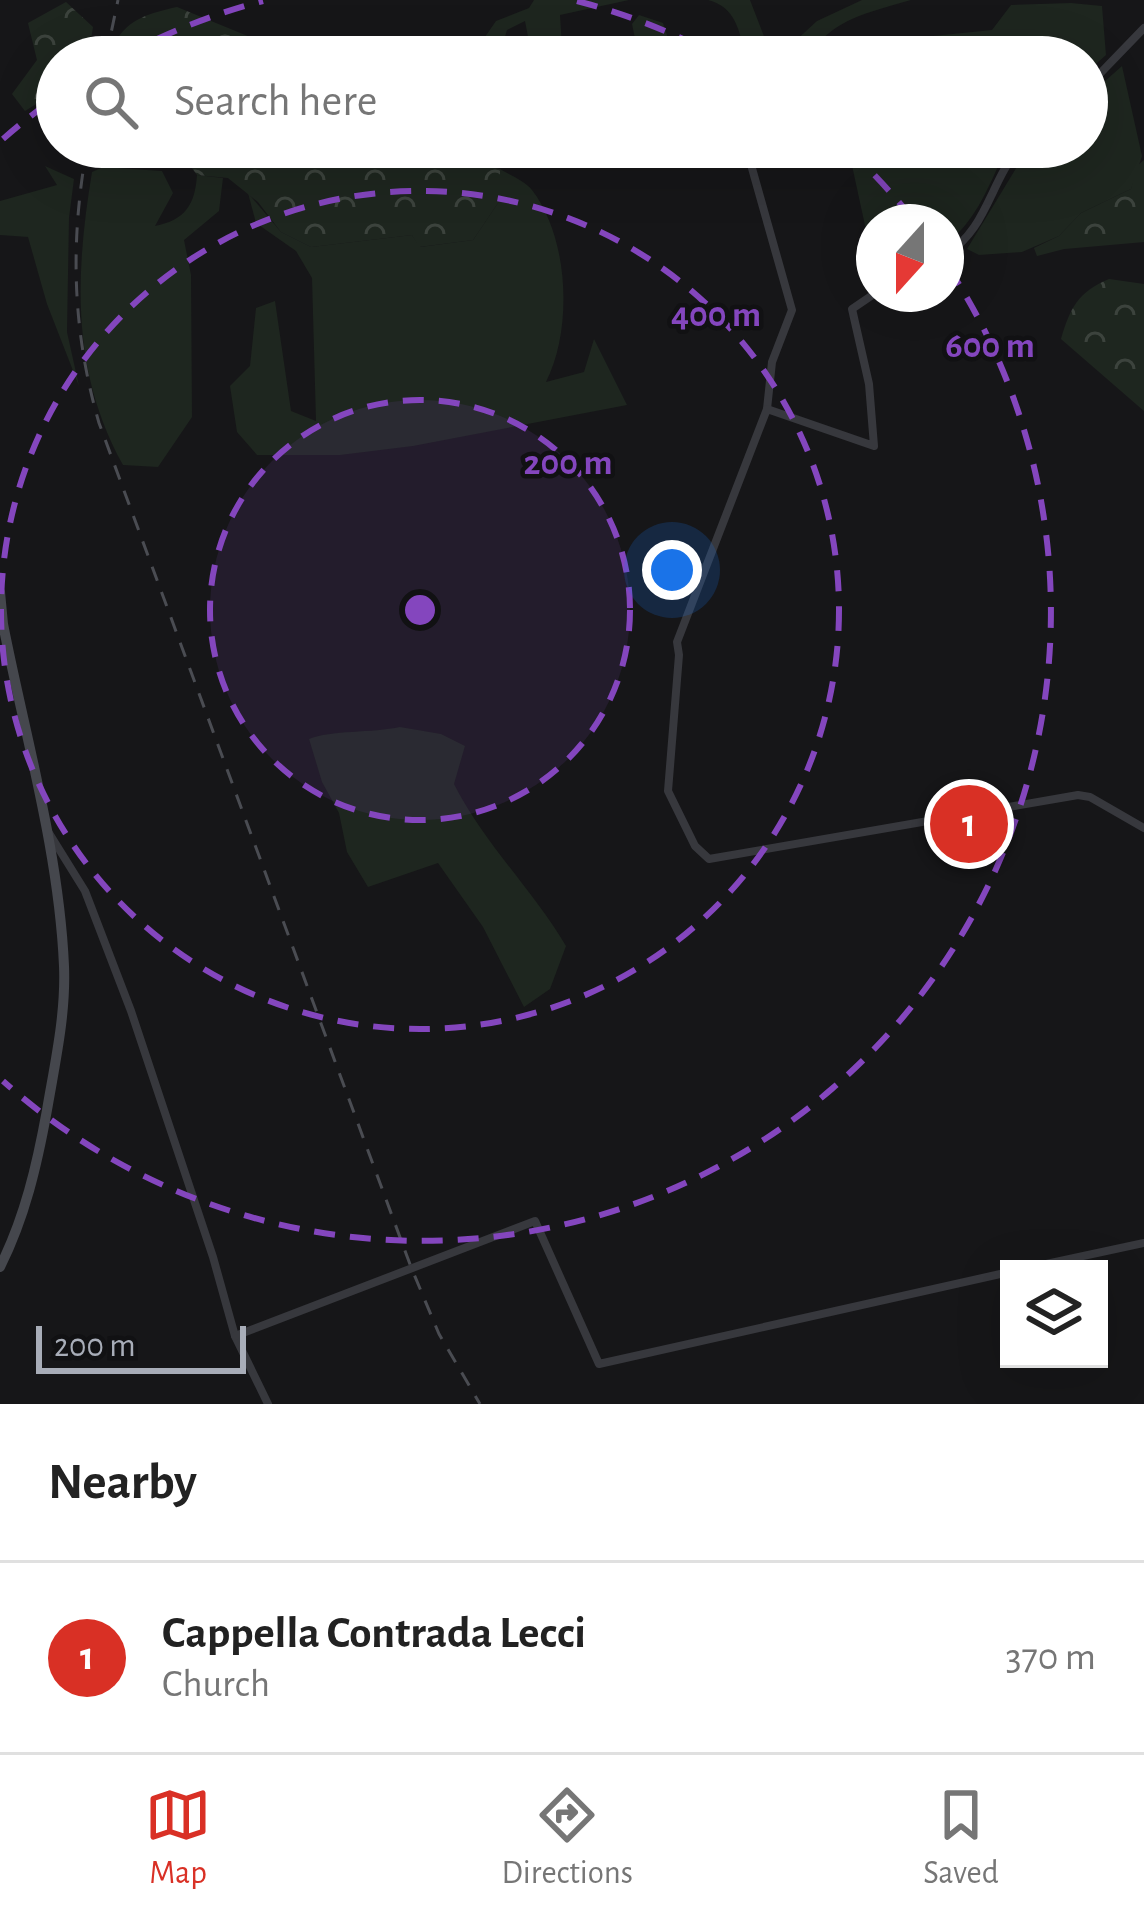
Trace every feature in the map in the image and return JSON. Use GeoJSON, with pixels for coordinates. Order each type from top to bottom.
{"type":"FeatureCollection","features":[{"type":"Feature","properties":{"kind":"main road"},"geometry":{"type":"LineString","coordinates":[[0,592],[5,662],[44,827],[64,969],[62,1020],[37,1166],[18,1231],[0,1267]]}},
{"type":"Feature","properties":{"kind":"street"},"geometry":{"type":"LineString","coordinates":[[1108,68],[1144,28]]}},
{"type":"Feature","properties":{"kind":"street"},"geometry":{"type":"LineString","coordinates":[[752,168],[792,310],[772,362],[767,409],[677,642],[680,655],[668,790],[703,857],[1078,795],[1144,828]]}},
{"type":"Feature","properties":{"kind":"street"},"geometry":{"type":"LineString","coordinates":[[964,241],[972,235],[1005,168]]}},
{"type":"Feature","properties":{"kind":"street"},"geometry":{"type":"LineString","coordinates":[[767,409],[874,446],[869,384],[852,309],[856,306]]}},
{"type":"Feature","properties":{"kind":"street"},"geometry":{"type":"LineString","coordinates":[[44,827],[86,891],[131,1011],[235,1336],[268,1404]]}},
{"type":"Feature","properties":{"kind":"street"},"geometry":{"type":"LineString","coordinates":[[235,1336],[536,1221],[599,1364],[1000,1274]]}},
{"type":"Feature","properties":{"kind":"street"},"geometry":{"type":"LineString","coordinates":[[1067,1260],[1144,1244]]}},
{"type":"Feature","properties":{"kind":"green space"},"geometry":{"type":"Polygon","coordinates":[[[534,0],[629,0],[560,15],[561,36],[528,36],[525,21],[507,30],[505,36],[486,36],[496,21],[529,8],[534,0]]]}},
{"type":"Feature","properties":{"kind":"green space"},"geometry":{"type":"Polygon","coordinates":[[[708,0],[750,0],[764,36],[740,36],[731,15],[708,0]]]}},
{"type":"Feature","properties":{"kind":"green space"},"geometry":{"type":"Polygon","coordinates":[[[862,0],[911,0],[866,13],[825,36],[801,36],[817,21],[862,0]]]}},
{"type":"Feature","properties":{"kind":"green space"},"geometry":{"type":"Polygon","coordinates":[[[66,2],[93,27],[92,36],[36,36],[36,56],[28,23],[66,2]]]}},
{"type":"Feature","properties":{"kind":"green space"},"geometry":{"type":"Polygon","coordinates":[[[1011,5],[1102,6],[1104,36],[933,36],[992,30],[1011,5]]]}},
{"type":"Feature","properties":{"kind":"green space"},"geometry":{"type":"Polygon","coordinates":[[[177,7],[248,36],[119,36],[149,14],[177,7]]]}},
{"type":"Feature","properties":{"kind":"green space"},"geometry":{"type":"Polygon","coordinates":[[[639,15],[663,23],[667,36],[634,36],[632,24],[639,15]]]}},
{"type":"Feature","properties":{"kind":"green space"},"geometry":{"type":"Polygon","coordinates":[[[36,61],[36,104],[25,111],[12,94],[36,61]]]}},
{"type":"Feature","properties":{"kind":"green space"},"geometry":{"type":"Polygon","coordinates":[[[1122,66],[1142,156],[1131,189],[1081,213],[1059,236],[1022,252],[979,255],[967,249],[1016,168],[1108,168],[1108,78],[1122,66]]]}},
{"type":"Feature","properties":{"kind":"green space"},"geometry":{"type":"Polygon","coordinates":[[[1144,160],[1144,242],[1037,256],[1034,248],[1059,236],[1081,213],[1131,189],[1137,166],[1144,160]]]}},
{"type":"Feature","properties":{"kind":"green space"},"geometry":{"type":"Polygon","coordinates":[[[46,168],[74,179],[67,332],[79,386],[47,304],[28,237],[0,235],[0,201],[57,185],[46,168]]]}},
{"type":"Feature","properties":{"kind":"green space"},"geometry":{"type":"Polygon","coordinates":[[[101,168],[162,171],[173,193],[155,226],[186,210],[197,175],[223,178],[219,211],[184,240],[191,275],[192,417],[158,467],[123,465],[94,394],[86,358],[81,285],[92,172],[101,168]]]}},
{"type":"Feature","properties":{"kind":"green space"},"geometry":{"type":"Polygon","coordinates":[[[192,168],[495,168],[500,169],[500,200],[473,240],[419,247],[412,235],[311,247],[281,232],[258,202],[228,178],[197,175],[192,168]]]}},
{"type":"Feature","properties":{"kind":"green space"},"geometry":{"type":"Polygon","coordinates":[[[853,168],[997,168],[964,225],[964,204],[860,204],[853,168]]]}},
{"type":"Feature","properties":{"kind":"green space"},"geometry":{"type":"Polygon","coordinates":[[[500,169],[532,190],[554,233],[560,258],[563,311],[555,361],[546,382],[584,372],[594,339],[627,405],[413,446],[340,455],[257,455],[237,432],[230,386],[250,366],[256,308],[275,301],[291,411],[316,421],[312,278],[296,251],[256,223],[248,193],[281,232],[311,247],[412,235],[420,247],[473,240],[500,200],[500,169]]]}},
{"type":"Feature","properties":{"kind":"green space"},"geometry":{"type":"Polygon","coordinates":[[[1109,279],[1144,284],[1144,411],[1061,339],[1077,302],[1109,279]]]}},
{"type":"Feature","properties":{"kind":"green space"},"geometry":{"type":"Polygon","coordinates":[[[400,727],[441,734],[465,746],[454,784],[566,946],[550,989],[524,1007],[483,927],[438,863],[368,887],[347,852],[339,813],[322,782],[309,739],[400,727]]]}},
{"type":"Feature","properties":{"kind":"railway"},"geometry":{"type":"LineString","coordinates":[[110,36],[118,0]]}},
{"type":"Feature","properties":{"kind":"railway"},"geometry":{"type":"LineString","coordinates":[[84,168],[76,286],[83,354],[99,423],[411,1267],[439,1334],[480,1404]]}},
{"type":"Feature","properties":{"kind":"place","name":"Cappella Contrada Lecci"},"geometry":{"type":"Point","coordinates":[969,824]}}]}
